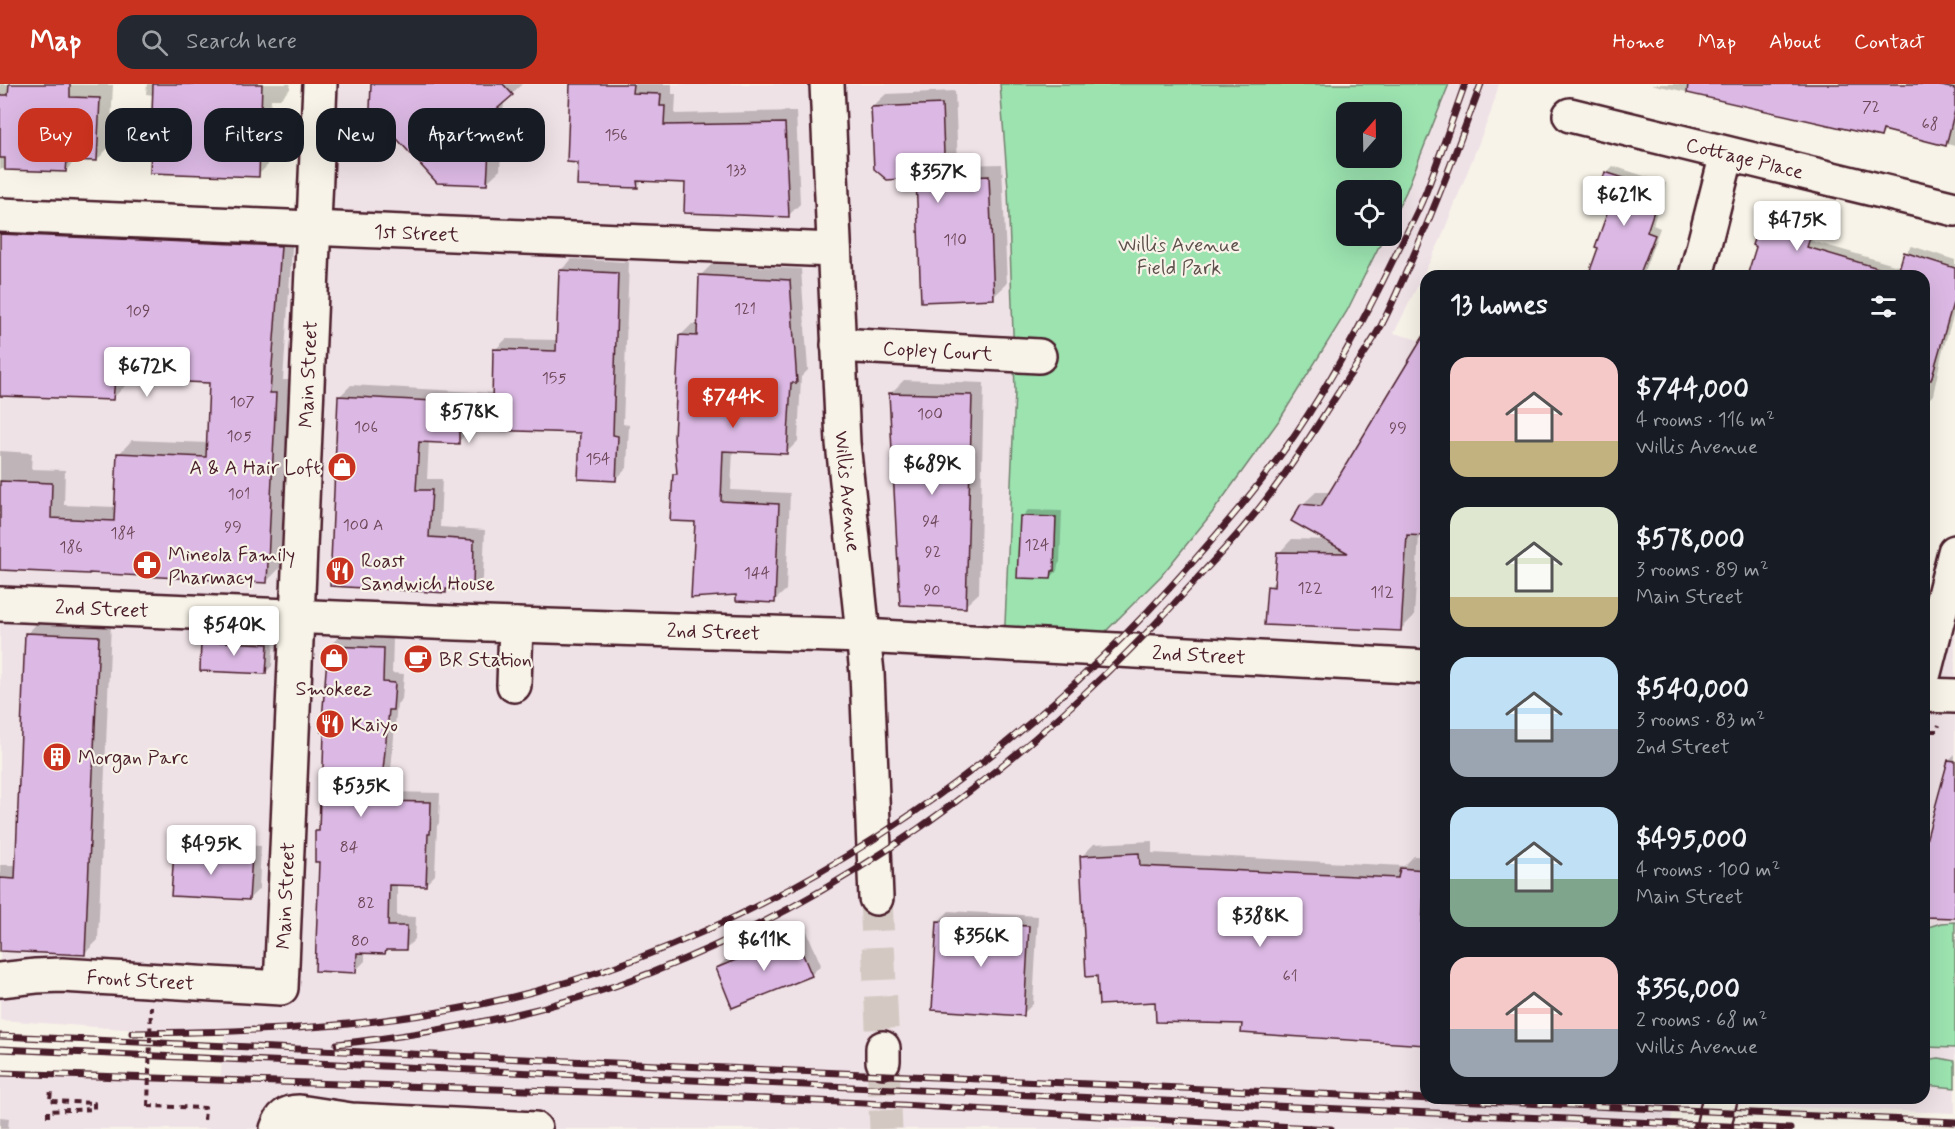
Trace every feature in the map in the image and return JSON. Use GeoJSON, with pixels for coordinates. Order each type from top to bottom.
{"type":"FeatureCollection","features":[{"type":"Feature","properties":{"kind":"street","name":"Main Street"},"geometry":{"type":"LineString","coordinates":[[281,988],[320,84]]}},
{"type":"Feature","properties":{"kind":"street","name":"Willis Avenue"},"geometry":{"type":"LineString","coordinates":[[826,84],[846,484],[863,636],[876,898]]}},
{"type":"Feature","properties":{"kind":"street","name":"Cottage Place"},"geometry":{"type":"LineString","coordinates":[[1570,115],[1955,209]]}},
{"type":"Feature","properties":{"kind":"street"},"geometry":{"type":"LineString","coordinates":[[1698,270],[1727,153]]}},
{"type":"Feature","properties":{"kind":"street","name":"1st Street"},"geometry":{"type":"LineString","coordinates":[[0,215],[834,249]]}},
{"type":"Feature","properties":{"kind":"street","name":"Copley Court"},"geometry":{"type":"LineString","coordinates":[[838,345],[1039,356]]}},
{"type":"Feature","properties":{"kind":"street"},"geometry":{"type":"LineString","coordinates":[[1930,650],[1955,552]]}},
{"type":"Feature","properties":{"kind":"street","name":"2nd Street"},"geometry":{"type":"LineString","coordinates":[[0,604],[516,625],[863,636],[1420,667]]}},
{"type":"Feature","properties":{"kind":"street"},"geometry":{"type":"LineString","coordinates":[[514,685],[516,625]]}},
{"type":"Feature","properties":{"kind":"street"},"geometry":{"type":"LineString","coordinates":[[1930,695],[1955,696]]}},
{"type":"Feature","properties":{"kind":"street","name":"Front Street"},"geometry":{"type":"LineString","coordinates":[[0,980],[62,975],[281,988]]}},
{"type":"Feature","properties":{"kind":"street"},"geometry":{"type":"LineString","coordinates":[[1713,1129],[1719,1104]]}},
{"type":"Feature","properties":{"kind":"street"},"geometry":{"type":"LineString","coordinates":[[277,1129],[283,1116],[291,1112],[351,1120],[477,1128],[535,1129]]}},
{"type":"Feature","properties":{"kind":"path"},"geometry":{"type":"LineString","coordinates":[[1931,731],[1937,731]]}},
{"type":"Feature","properties":{"kind":"path"},"geometry":{"type":"LineString","coordinates":[[151,1006],[148,1106],[205,1108],[204,1122]]}},
{"type":"Feature","properties":{"kind":"path"},"geometry":{"type":"LineString","coordinates":[[48,1117],[48,1111],[94,1109],[94,1103],[50,1101],[51,1089]]}},
{"type":"Feature","properties":{"kind":"shaded area"},"geometry":{"type":"Polygon","coordinates":[[[320,84],[1000,84],[1008,189],[1015,391],[1004,646],[1085,651],[1161,576],[1212,513],[1280,419],[1347,311],[1379,246],[1402,246],[1402,200],[1449,84],[1499,84],[1491,112],[1441,239],[1426,270],[1420,270],[1420,281],[1394,333],[1420,340],[1420,1104],[1675,1104],[1669,1129],[0,1129],[0,1073],[220,1080],[225,1032],[178,1033],[0,1020],[0,215],[314,228],[317,162],[396,162],[396,108],[319,108],[320,84]]]}},
{"type":"Feature","properties":{"kind":"shaded area"},"geometry":{"type":"Polygon","coordinates":[[[1955,595],[1955,1113],[1703,1104],[1930,1104],[1930,681],[1955,595]]]}},
{"type":"Feature","properties":{"kind":"green space","name":"Willis Avenue Field Park"},"geometry":{"type":"Polygon","coordinates":[[[1000,84],[1449,84],[1402,200],[1402,180],[1336,180],[1336,246],[1379,246],[1347,311],[1280,419],[1212,513],[1161,576],[1086,651],[1004,647],[1015,391],[1008,189],[1000,84]]]}},
{"type":"Feature","properties":{"kind":"green space"},"geometry":{"type":"Polygon","coordinates":[[[1955,922],[1955,1048],[1930,1047],[1930,926],[1955,922]]]}},
{"type":"Feature","properties":{"kind":"green space"},"geometry":{"type":"Polygon","coordinates":[[[1939,1058],[1955,1061],[1955,1088],[1930,1086],[1930,1059],[1939,1058]]]}},
{"type":"Feature","properties":{"kind":"building"},"geometry":{"type":"Polygon","coordinates":[[[9,84],[70,84],[70,97],[100,98],[97,161],[93,161],[93,108],[18,108],[18,162],[67,162],[66,172],[5,170],[5,158],[0,158],[0,95],[8,95],[9,84]]]}},
{"type":"Feature","properties":{"kind":"building"},"geometry":{"type":"Polygon","coordinates":[[[153,84],[262,84],[261,108],[204,108],[204,162],[259,162],[259,177],[150,173],[150,162],[192,162],[192,108],[152,108],[153,84]]]}},
{"type":"Feature","properties":{"kind":"building"},"geometry":{"type":"Polygon","coordinates":[[[371,84],[503,84],[513,95],[498,108],[408,108],[408,151],[396,138],[396,108],[370,108],[371,84]]]}},
{"type":"Feature","properties":{"kind":"building"},"geometry":{"type":"Polygon","coordinates":[[[570,84],[633,84],[632,93],[661,94],[660,106],[665,106],[664,125],[785,123],[789,217],[684,213],[685,183],[637,181],[638,188],[577,186],[578,163],[567,162],[570,84]]]}},
{"type":"Feature","properties":{"kind":"building"},"geometry":{"type":"Polygon","coordinates":[[[1688,84],[1933,84],[1955,89],[1955,110],[1946,146],[1883,130],[1881,137],[1687,93],[1688,84]]]}},
{"type":"Feature","properties":{"kind":"building"},"geometry":{"type":"Polygon","coordinates":[[[942,104],[945,178],[989,176],[994,299],[921,302],[916,178],[887,180],[874,169],[871,107],[942,104]]]}},
{"type":"Feature","properties":{"kind":"building"},"geometry":{"type":"Polygon","coordinates":[[[418,162],[488,162],[487,185],[437,183],[418,162]]]}},
{"type":"Feature","properties":{"kind":"building"},"geometry":{"type":"Polygon","coordinates":[[[1605,172],[1661,190],[1647,232],[1655,235],[1641,270],[1590,270],[1598,248],[1595,247],[1608,211],[1594,207],[1605,172]]]}},
{"type":"Feature","properties":{"kind":"building"},"geometry":{"type":"Polygon","coordinates":[[[1764,209],[1814,226],[1807,247],[1885,270],[1749,270],[1756,247],[1752,245],[1764,209]]]}},
{"type":"Feature","properties":{"kind":"building"},"geometry":{"type":"Polygon","coordinates":[[[0,234],[281,246],[270,393],[276,393],[267,583],[0,570],[0,481],[52,483],[51,518],[114,521],[117,453],[206,457],[209,383],[115,379],[113,400],[0,396],[0,234]]]}},
{"type":"Feature","properties":{"kind":"building"},"geometry":{"type":"Polygon","coordinates":[[[1904,252],[1955,268],[1955,296],[1931,380],[1930,270],[1899,270],[1904,252]]]}},
{"type":"Feature","properties":{"kind":"building"},"geometry":{"type":"Polygon","coordinates":[[[559,270],[618,273],[613,435],[618,436],[616,481],[578,479],[580,433],[459,429],[459,444],[419,442],[416,490],[432,490],[429,537],[474,540],[473,591],[446,589],[446,593],[330,586],[338,396],[492,404],[493,349],[556,351],[559,270]]]}},
{"type":"Feature","properties":{"kind":"building"},"geometry":{"type":"Polygon","coordinates":[[[699,275],[790,280],[797,383],[791,383],[787,454],[723,451],[721,501],[779,504],[775,603],[736,601],[736,595],[691,598],[695,522],[670,521],[673,474],[677,474],[674,438],[679,335],[697,336],[699,275]]]}},
{"type":"Feature","properties":{"kind":"building"},"geometry":{"type":"Polygon","coordinates":[[[1420,342],[1420,536],[1407,535],[1401,631],[1264,625],[1267,586],[1274,587],[1277,552],[1348,553],[1291,521],[1301,504],[1321,506],[1420,342]]]}},
{"type":"Feature","properties":{"kind":"building"},"geometry":{"type":"Polygon","coordinates":[[[889,393],[972,395],[966,608],[900,605],[889,393]]]}},
{"type":"Feature","properties":{"kind":"building"},"geometry":{"type":"Polygon","coordinates":[[[1020,516],[1056,517],[1054,571],[1052,571],[1051,579],[1017,578],[1020,516]]]}},
{"type":"Feature","properties":{"kind":"building","name":"Morgan Parc"},"geometry":{"type":"Polygon","coordinates":[[[25,633],[99,636],[85,955],[0,951],[0,878],[15,879],[25,633]]]}},
{"type":"Feature","properties":{"kind":"building"},"geometry":{"type":"Polygon","coordinates":[[[201,641],[268,644],[266,674],[200,671],[201,641]]]}},
{"type":"Feature","properties":{"kind":"building"},"geometry":{"type":"Polygon","coordinates":[[[328,646],[384,648],[383,682],[395,683],[393,710],[389,710],[380,801],[431,802],[426,886],[389,885],[388,926],[407,926],[406,950],[386,950],[385,954],[357,953],[356,973],[315,971],[319,862],[315,862],[315,831],[319,831],[320,799],[322,799],[324,732],[321,732],[328,646]]]}},
{"type":"Feature","properties":{"kind":"building"},"geometry":{"type":"Polygon","coordinates":[[[1948,760],[1955,761],[1955,918],[1930,917],[1930,826],[1948,760]]]}},
{"type":"Feature","properties":{"kind":"building"},"geometry":{"type":"Polygon","coordinates":[[[174,851],[252,856],[249,900],[171,896],[174,851]]]}},
{"type":"Feature","properties":{"kind":"building"},"geometry":{"type":"Polygon","coordinates":[[[1139,853],[1140,866],[1398,878],[1400,868],[1420,870],[1420,1045],[1241,1033],[1242,1024],[1156,1022],[1155,1002],[1099,1005],[1097,976],[1086,977],[1080,856],[1139,853]]]}},
{"type":"Feature","properties":{"kind":"building"},"geometry":{"type":"Polygon","coordinates":[[[937,921],[1029,926],[1024,1016],[932,1010],[937,921]]]}},
{"type":"Feature","properties":{"kind":"building"},"geometry":{"type":"Polygon","coordinates":[[[795,936],[812,976],[732,1008],[716,968],[795,936]]]}},
{"type":"Feature","properties":{"kind":"tunnel"},"geometry":{"type":"LineString","coordinates":[[876,898],[883,1048]]}},
{"type":"Feature","properties":{"kind":"tunnel"},"geometry":{"type":"LineString","coordinates":[[883,1061],[886,1129]]}},
{"type":"Feature","properties":{"kind":"railway"},"geometry":{"type":"LineString","coordinates":[[132,1033],[271,1030],[409,1017],[500,1000],[600,972],[697,934],[790,889],[879,836],[964,776],[1045,710],[1120,639],[1219,532],[1284,450],[1310,412],[1373,301],[1426,192],[1465,84]]}},
{"type":"Feature","properties":{"kind":"railway"},"geometry":{"type":"LineString","coordinates":[[337,1044],[418,1033],[537,1009],[653,972],[731,938],[805,900],[877,856],[947,808],[1013,757],[1137,643],[1235,537],[1287,470],[1385,319],[1428,223],[1481,84]]}},
{"type":"Feature","properties":{"kind":"railway"},"geometry":{"type":"LineString","coordinates":[[0,1036],[1420,1098]]}},
{"type":"Feature","properties":{"kind":"railway"},"geometry":{"type":"LineString","coordinates":[[0,1049],[1790,1129]]}},
{"type":"Feature","properties":{"kind":"railway"},"geometry":{"type":"LineString","coordinates":[[0,1073],[865,1103],[1331,1129]]}},
{"type":"Feature","properties":{"kind":"railway"},"geometry":{"type":"LineString","coordinates":[[1546,1104],[1955,1122]]}},
{"type":"Feature","properties":{"kind":"place","name":"A & A Hair Loft"},"geometry":{"type":"Point","coordinates":[342,467]}},
{"type":"Feature","properties":{"kind":"place","name":"Mineola Family Pharmacy"},"geometry":{"type":"Point","coordinates":[147,565]}},
{"type":"Feature","properties":{"kind":"place","name":"Roast Sandwich House"},"geometry":{"type":"Point","coordinates":[340,571]}},
{"type":"Feature","properties":{"kind":"place","name":"Smokeez"},"geometry":{"type":"Point","coordinates":[334,658]}},
{"type":"Feature","properties":{"kind":"place","name":"BR Station"},"geometry":{"type":"Point","coordinates":[418,659]}},
{"type":"Feature","properties":{"kind":"place","name":"Kaiyo"},"geometry":{"type":"Point","coordinates":[330,724]}},
{"type":"Feature","properties":{"kind":"place","name":"Morgan Parc"},"geometry":{"type":"Point","coordinates":[57,757]}}]}
